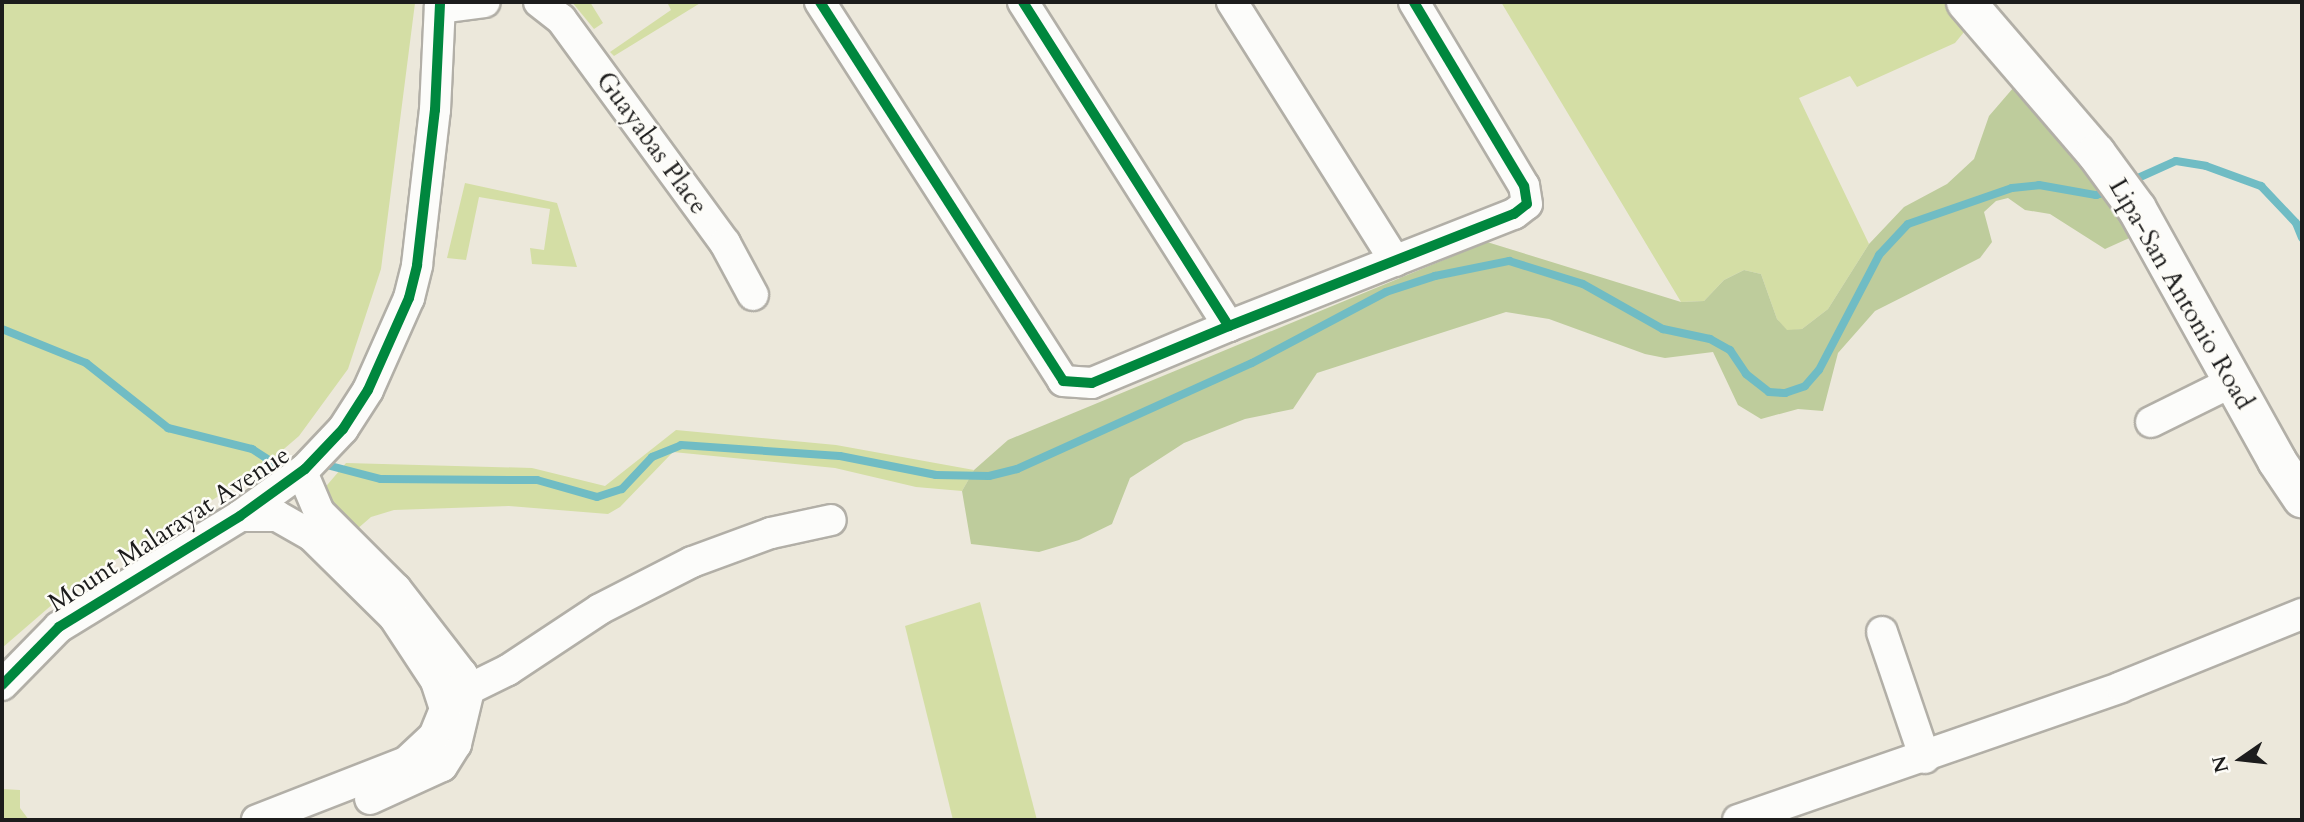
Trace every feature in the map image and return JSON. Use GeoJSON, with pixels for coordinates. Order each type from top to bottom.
{"type":"FeatureCollection","features":[{"type":"Feature","properties":{"kind":"main road","name":"Lipa-San Antonio Road"},"geometry":{"type":"LineString","coordinates":[[1967,2],[2102,161],[2137,209],[2302,498]]}},
{"type":"Feature","properties":{"kind":"street"},"geometry":{"type":"LineString","coordinates":[[440,5],[485,2]]}},
{"type":"Feature","properties":{"kind":"street","name":"Guayabas Place"},"geometry":{"type":"LineString","coordinates":[[539,2],[569,30],[725,243],[753,295]]}},
{"type":"Feature","properties":{"kind":"street"},"geometry":{"type":"LineString","coordinates":[[820,2],[1063,381],[1092,383],[1514,214],[1527,204],[1524,186],[1414,2]]}},
{"type":"Feature","properties":{"kind":"street"},"geometry":{"type":"LineString","coordinates":[[1023,2],[1229,327]]}},
{"type":"Feature","properties":{"kind":"street"},"geometry":{"type":"LineString","coordinates":[[1232,2],[1395,261]]}},
{"type":"Feature","properties":{"kind":"street","name":"Mount Malarayat Avenue"},"geometry":{"type":"LineString","coordinates":[[2,685],[60,626],[240,516],[310,465],[368,390],[409,298],[428,194],[440,5]]}},
{"type":"Feature","properties":{"kind":"street"},"geometry":{"type":"LineString","coordinates":[[2151,422],[2234,381]]}},
{"type":"Feature","properties":{"kind":"street"},"geometry":{"type":"LineString","coordinates":[[257,820],[406,762],[439,728],[456,695],[462,674],[396,589],[319,512],[310,465]]}},
{"type":"Feature","properties":{"kind":"street"},"geometry":{"type":"LineString","coordinates":[[240,516],[277,516],[312,536],[394,617],[456,695],[456,744],[436,772],[314,820]]}},
{"type":"Feature","properties":{"kind":"street"},"geometry":{"type":"LineString","coordinates":[[456,695],[535,654],[600,609],[681,567],[771,533],[831,520]]}},
{"type":"Feature","properties":{"kind":"street"},"geometry":{"type":"LineString","coordinates":[[1738,820],[1925,758],[2302,614]]}},
{"type":"Feature","properties":{"kind":"street"},"geometry":{"type":"LineString","coordinates":[[1882,632],[1925,758]]}},
{"type":"Feature","properties":{"kind":"green space"},"geometry":{"type":"Polygon","coordinates":[[[2,2],[415,3],[381,269],[348,369],[299,436],[256,473],[76,584],[2,648],[2,2]]]}},
{"type":"Feature","properties":{"kind":"green space"},"geometry":{"type":"Polygon","coordinates":[[[572,2],[590,2],[603,23],[594,29],[572,2]]]}},
{"type":"Feature","properties":{"kind":"green space"},"geometry":{"type":"Polygon","coordinates":[[[667,2],[702,2],[614,56],[610,52],[671,10],[667,2]]]}},
{"type":"Feature","properties":{"kind":"green space"},"geometry":{"type":"Polygon","coordinates":[[[1501,2],[1951,2],[1969,26],[1955,43],[1857,87],[1850,76],[1799,98],[1869,244],[1828,309],[1802,329],[1787,331],[1777,319],[1761,274],[1744,270],[1724,280],[1704,301],[1681,302],[1501,2]]]}},
{"type":"Feature","properties":{"kind":"green space"},"geometry":{"type":"Polygon","coordinates":[[[2014,87],[2061,135],[2136,235],[2105,249],[2050,214],[2025,210],[2008,198],[1996,201],[1984,212],[1992,242],[1980,258],[1875,311],[1838,353],[1823,411],[1798,409],[1761,419],[1738,405],[1713,352],[1665,358],[1645,354],[1549,319],[1506,312],[1317,373],[1293,409],[1245,419],[1184,443],[1130,478],[1112,524],[1079,540],[1039,552],[971,544],[962,491],[974,470],[1008,440],[1487,242],[1681,302],[1704,301],[1724,280],[1744,270],[1761,274],[1777,319],[1787,330],[1802,329],[1828,309],[1869,244],[1904,207],[1947,184],[1974,159],[1989,116],[2014,87]]]}},
{"type":"Feature","properties":{"kind":"green space"},"geometry":{"type":"Polygon","coordinates":[[[465,183],[557,203],[577,267],[532,264],[530,248],[544,250],[550,209],[479,197],[466,260],[447,258],[465,183]]]}},
{"type":"Feature","properties":{"kind":"green space"},"geometry":{"type":"Polygon","coordinates":[[[676,430],[836,445],[974,470],[962,491],[916,487],[835,468],[673,452],[620,507],[608,514],[509,506],[394,510],[371,517],[356,530],[325,501],[322,491],[346,463],[532,468],[605,486],[676,430]]]}},
{"type":"Feature","properties":{"kind":"green space"},"geometry":{"type":"Polygon","coordinates":[[[980,602],[1037,820],[953,820],[905,626],[980,602]]]}},
{"type":"Feature","properties":{"kind":"green space"},"geometry":{"type":"Polygon","coordinates":[[[2,789],[20,790],[20,808],[29,820],[2,820],[2,789]]]}},
{"type":"Feature","properties":{"kind":"waterway"},"geometry":{"type":"LineString","coordinates":[[2129,182],[2176,161],[2206,166],[2261,186],[2296,223],[2302,238]]}},
{"type":"Feature","properties":{"kind":"waterway"},"geometry":{"type":"LineString","coordinates":[[319,463],[381,479],[537,480],[597,497],[622,489],[652,457],[681,445],[840,456],[936,475],[989,476],[1017,469],[1252,363],[1386,292],[1435,276],[1509,261],[1583,284],[1663,329],[1710,339],[1730,350],[1746,374],[1769,392],[1785,393],[1805,386],[1819,370],[1879,255],[1908,224],[2012,188],[2039,185],[2096,195],[2111,191]]}},
{"type":"Feature","properties":{"kind":"waterway"},"geometry":{"type":"LineString","coordinates":[[2,329],[86,363],[168,428],[252,449],[275,464],[293,463]]}},
{"type":"Feature","properties":{"kind":"cycle path"},"geometry":{"type":"LineString","coordinates":[[2,685],[59,627],[240,516],[305,469],[343,429],[368,390],[409,298],[417,265],[435,110],[440,2]]}},
{"type":"Feature","properties":{"kind":"cycle path"},"geometry":{"type":"LineString","coordinates":[[820,2],[1063,381],[1092,383],[1229,326]]}},
{"type":"Feature","properties":{"kind":"cycle path"},"geometry":{"type":"LineString","coordinates":[[1023,2],[1229,326],[1514,214],[1527,204],[1524,186],[1414,2]]}}]}
